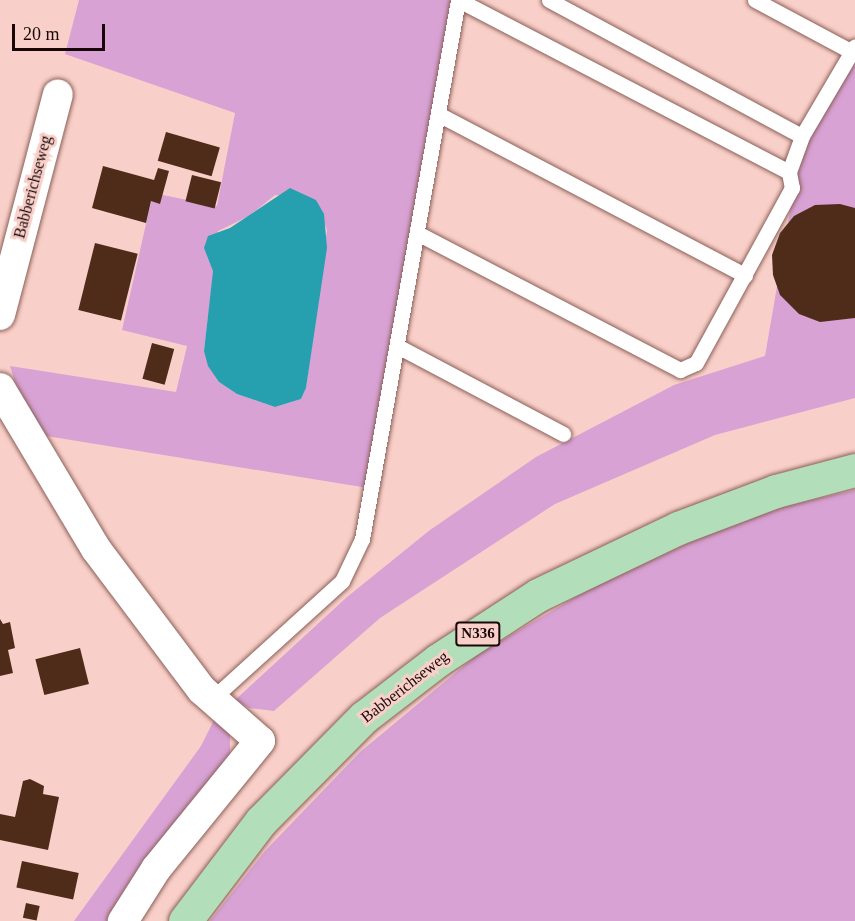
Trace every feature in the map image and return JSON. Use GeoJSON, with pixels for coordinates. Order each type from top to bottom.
{"type":"FeatureCollection","features":[{"type":"Feature","properties":{"kind":"main road","name":"Babberichseweg"},"geometry":{"type":"LineString","coordinates":[[184,921],[261,821],[364,717],[438,660],[538,594],[678,528],[776,490],[855,470]]}},
{"type":"Feature","properties":{"kind":"street","name":"Babberichseweg"},"geometry":{"type":"LineString","coordinates":[[0,315],[58,94]]}},
{"type":"Feature","properties":{"kind":"street"},"geometry":{"type":"LineString","coordinates":[[0,388],[96,549],[202,690],[260,741],[156,869],[123,921]]}},
{"type":"Feature","properties":{"kind":"lane"},"geometry":{"type":"LineString","coordinates":[[213,698],[342,581],[352,565],[362,539],[458,0],[789,172]]}},
{"type":"Feature","properties":{"kind":"lane"},"geometry":{"type":"LineString","coordinates":[[549,0],[802,136]]}},
{"type":"Feature","properties":{"kind":"lane"},"geometry":{"type":"LineString","coordinates":[[417,233],[680,370],[696,363],[790,196],[789,172],[802,136],[854,49],[755,0]]}},
{"type":"Feature","properties":{"kind":"lane"},"geometry":{"type":"LineString","coordinates":[[438,114],[745,275]]}},
{"type":"Feature","properties":{"kind":"lane"},"geometry":{"type":"LineString","coordinates":[[397,346],[563,434]]}},
{"type":"Feature","properties":{"kind":"shaded area"},"geometry":{"type":"Polygon","coordinates":[[[79,0],[454,0],[368,488],[40,435],[23,407],[10,366],[176,392],[187,346],[122,330],[153,193],[217,206],[235,113],[65,54],[79,0]],[[275,195],[249,216],[218,231],[204,351],[219,382],[237,394],[275,407],[301,399],[306,388],[327,230],[316,200],[275,195]]]}},
{"type":"Feature","properties":{"kind":"shaded area"},"geometry":{"type":"Polygon","coordinates":[[[855,49],[855,398],[715,435],[555,504],[380,618],[274,711],[249,708],[235,700],[347,597],[430,530],[536,457],[674,385],[765,356],[800,153],[855,49]]]}},
{"type":"Feature","properties":{"kind":"shaded area"},"geometry":{"type":"Polygon","coordinates":[[[855,490],[855,921],[210,921],[265,851],[360,752],[477,655],[593,587],[699,538],[786,506],[855,490]]]}},
{"type":"Feature","properties":{"kind":"shaded area"},"geometry":{"type":"Polygon","coordinates":[[[218,712],[230,732],[230,757],[111,921],[74,921],[201,746],[218,712]]]}},
{"type":"Feature","properties":{"kind":"water"},"geometry":{"type":"Polygon","coordinates":[[[290,188],[316,200],[324,214],[327,248],[306,388],[301,399],[275,407],[237,394],[219,382],[208,366],[204,351],[213,271],[204,248],[208,236],[230,228],[290,188]]]}},
{"type":"Feature","properties":{"kind":"building"},"geometry":{"type":"Polygon","coordinates":[[[166,132],[220,147],[212,176],[158,161],[166,132]]]}},
{"type":"Feature","properties":{"kind":"building"},"geometry":{"type":"Polygon","coordinates":[[[103,166],[154,180],[158,168],[169,171],[160,204],[151,201],[146,223],[92,208],[103,166]]]}},
{"type":"Feature","properties":{"kind":"building"},"geometry":{"type":"Polygon","coordinates":[[[192,175],[221,182],[215,208],[185,201],[192,175]]]}},
{"type":"Feature","properties":{"kind":"building"},"geometry":{"type":"Polygon","coordinates":[[[840,204],[855,208],[855,318],[820,322],[799,314],[780,295],[773,275],[772,255],[780,233],[794,216],[815,205],[840,204]]]}},
{"type":"Feature","properties":{"kind":"building"},"geometry":{"type":"Polygon","coordinates":[[[95,243],[138,254],[121,321],[78,310],[95,243]]]}},
{"type":"Feature","properties":{"kind":"building"},"geometry":{"type":"Polygon","coordinates":[[[152,343],[174,349],[165,385],[142,379],[152,343]]]}},
{"type":"Feature","properties":{"kind":"building"},"geometry":{"type":"Polygon","coordinates":[[[0,619],[3,624],[10,622],[15,648],[8,650],[13,673],[0,676],[0,619]]]}},
{"type":"Feature","properties":{"kind":"building"},"geometry":{"type":"Polygon","coordinates":[[[80,648],[89,684],[44,695],[35,659],[80,648]]]}},
{"type":"Feature","properties":{"kind":"building"},"geometry":{"type":"Polygon","coordinates":[[[30,779],[44,786],[43,794],[59,797],[48,850],[0,840],[0,814],[15,817],[23,781],[30,779]]]}},
{"type":"Feature","properties":{"kind":"building"},"geometry":{"type":"Polygon","coordinates":[[[22,861],[79,873],[73,899],[16,887],[22,861]]]}},
{"type":"Feature","properties":{"kind":"building"},"geometry":{"type":"Polygon","coordinates":[[[26,903],[40,906],[37,921],[23,918],[26,903]]]}}]}
